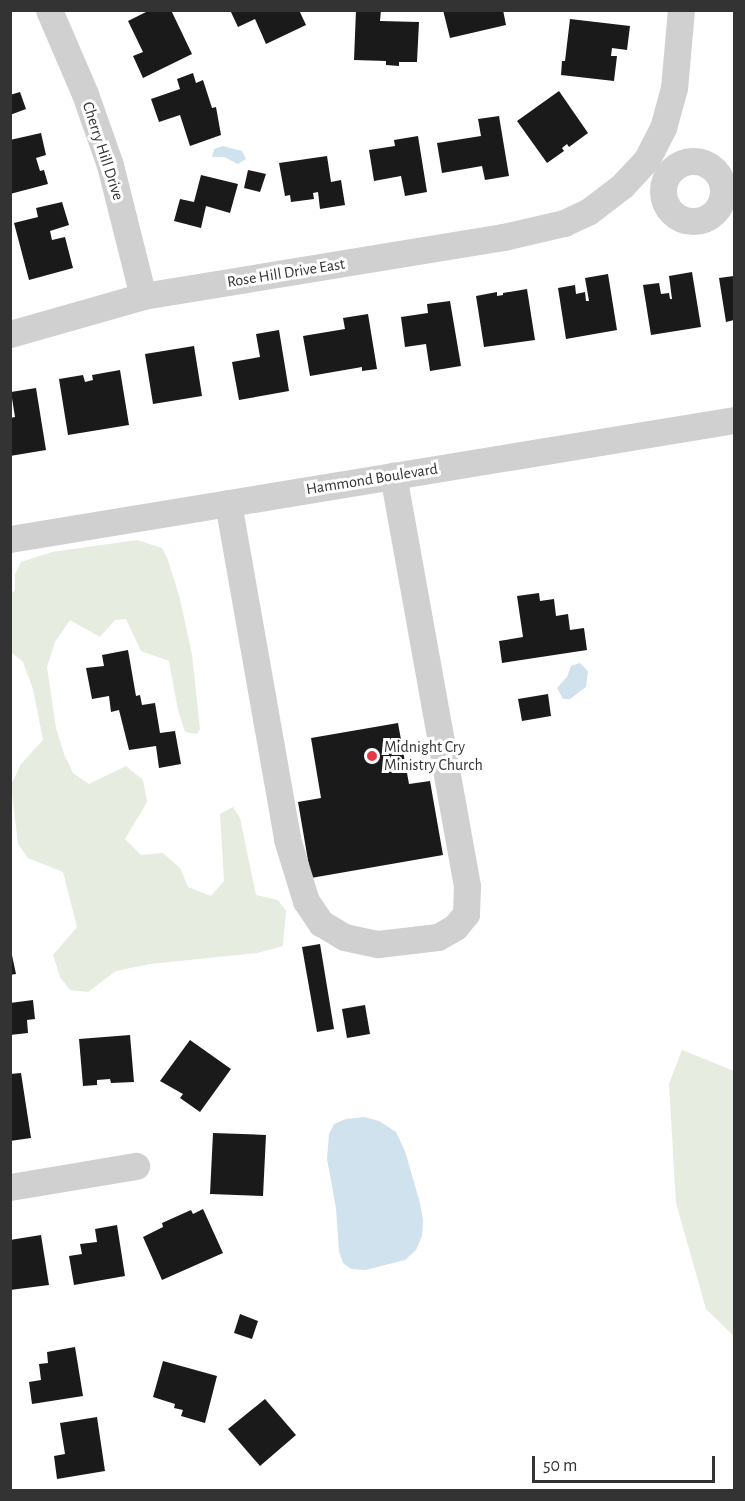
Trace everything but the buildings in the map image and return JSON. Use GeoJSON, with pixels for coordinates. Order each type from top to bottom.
{"type":"FeatureCollection","features":[{"type":"Feature","properties":{"kind":"street","name":"Cherry Hill Drive"},"geometry":{"type":"LineString","coordinates":[[50,10],[85,94],[110,165],[143,296]]}},
{"type":"Feature","properties":{"kind":"street","name":"Rose Hill Drive East"},"geometry":{"type":"LineString","coordinates":[[10,334],[143,296],[504,237],[564,223],[588,212],[613,192],[658,166],[663,128],[675,88],[681,10]]}},
{"type":"Feature","properties":{"kind":"street","name":"Hammond Boulevard"},"geometry":{"type":"LineString","coordinates":[[10,539],[735,420]]}},
{"type":"Feature","properties":{"kind":"street"},"geometry":{"type":"LineString","coordinates":[[228,503],[287,838],[306,901],[321,923],[344,937],[378,944],[438,937],[455,927],[466,914],[467,886],[393,476]]}},
{"type":"Feature","properties":{"kind":"street"},"geometry":{"type":"LineString","coordinates":[[10,1187],[136,1166]]}},
{"type":"Feature","properties":{"kind":"shaded area"},"geometry":{"type":"Polygon","coordinates":[[[137,540],[162,548],[168,560],[180,599],[192,655],[200,729],[197,734],[185,732],[178,710],[169,661],[141,651],[126,619],[115,620],[100,637],[70,620],[55,642],[47,667],[56,728],[64,754],[73,773],[89,784],[126,766],[143,780],[147,802],[125,839],[141,855],[163,853],[180,868],[188,887],[211,896],[224,881],[220,814],[233,807],[240,818],[256,895],[278,900],[286,911],[283,946],[257,953],[150,964],[116,971],[88,992],[70,990],[60,977],[53,955],[77,927],[63,872],[28,858],[18,844],[11,785],[21,764],[43,740],[33,689],[23,662],[11,652],[11,593],[15,591],[15,574],[21,562],[52,552],[137,540]]]}},
{"type":"Feature","properties":{"kind":"shaded area"},"geometry":{"type":"Polygon","coordinates":[[[682,1050],[734,1071],[734,1336],[706,1309],[676,1203],[669,1084],[682,1050]]]}},
{"type":"Feature","properties":{"kind":"water"},"geometry":{"type":"Polygon","coordinates":[[[223,146],[242,151],[246,159],[238,164],[224,157],[212,157],[214,149],[223,146]]]}},
{"type":"Feature","properties":{"kind":"water"},"geometry":{"type":"Polygon","coordinates":[[[580,663],[588,671],[586,687],[570,699],[563,699],[557,688],[567,677],[571,666],[580,663]]]}},
{"type":"Feature","properties":{"kind":"water"},"geometry":{"type":"Polygon","coordinates":[[[364,1117],[379,1121],[396,1132],[405,1151],[423,1221],[422,1236],[416,1250],[405,1260],[365,1270],[351,1269],[343,1263],[339,1251],[336,1208],[327,1159],[329,1134],[334,1124],[346,1119],[364,1117]]]}},
{"type":"Feature","properties":{"kind":"place","name":"Midnight Cry Ministry Church"},"geometry":{"type":"Point","coordinates":[372,756]}}]}
